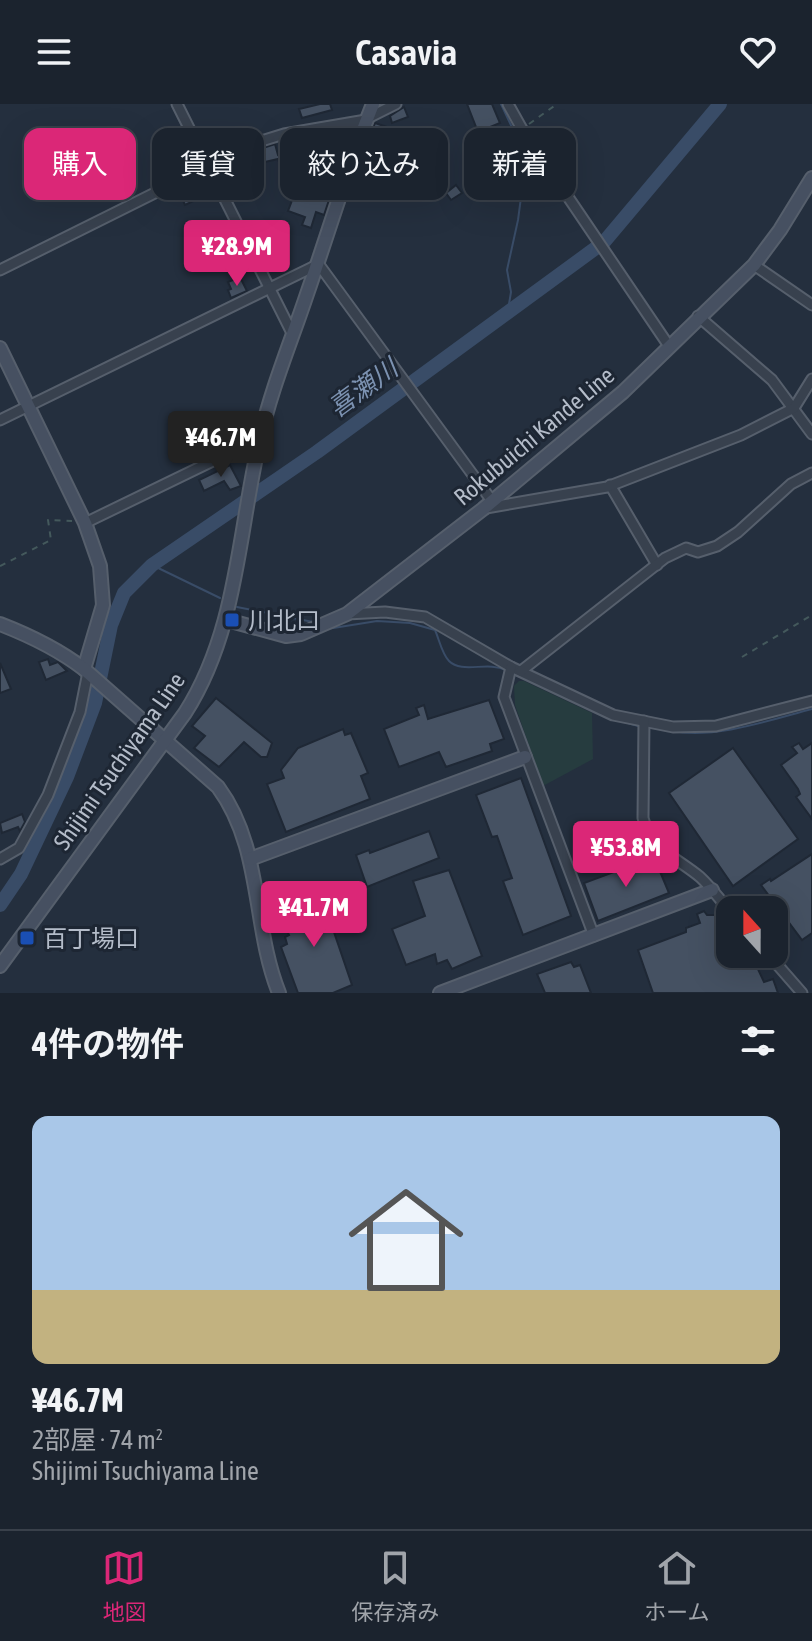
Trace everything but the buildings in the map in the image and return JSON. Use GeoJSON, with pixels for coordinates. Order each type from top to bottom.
{"type":"FeatureCollection","features":[{"type":"Feature","properties":{"kind":"main road","name":"Shijimi Tsuchiyama Line"},"geometry":{"type":"LineString","coordinates":[[0,966],[199,691],[227,620],[260,438],[373,104]]}},
{"type":"Feature","properties":{"kind":"main road","name":"Rokubuichi Kande Line"},"geometry":{"type":"LineString","coordinates":[[227,620],[286,636],[309,631],[347,614],[592,421],[754,265],[812,178]]}},
{"type":"Feature","properties":{"kind":"main road"},"geometry":{"type":"LineString","coordinates":[[0,348],[85,523],[100,566],[103,605],[87,672]]}},
{"type":"Feature","properties":{"kind":"main road"},"geometry":{"type":"LineString","coordinates":[[0,624],[40,641],[87,672],[218,787],[232,806],[250,859],[279,993]]}},
{"type":"Feature","properties":{"kind":"main road"},"geometry":{"type":"LineString","coordinates":[[250,859],[525,757]]}},
{"type":"Feature","properties":{"kind":"main road"},"geometry":{"type":"LineString","coordinates":[[440,993],[712,890]]}},
{"type":"Feature","properties":{"kind":"street"},"geometry":{"type":"LineString","coordinates":[[177,104],[189,128]]}},
{"type":"Feature","properties":{"kind":"street"},"geometry":{"type":"LineString","coordinates":[[264,140],[367,119],[396,104]]}},
{"type":"Feature","properties":{"kind":"street"},"geometry":{"type":"LineString","coordinates":[[508,104],[521,128]]}},
{"type":"Feature","properties":{"kind":"street"},"geometry":{"type":"LineString","coordinates":[[0,270],[152,194]]}},
{"type":"Feature","properties":{"kind":"street"},"geometry":{"type":"LineString","coordinates":[[226,200],[293,335]]}},
{"type":"Feature","properties":{"kind":"street"},"geometry":{"type":"LineString","coordinates":[[570,200],[669,346]]}},
{"type":"Feature","properties":{"kind":"street"},"geometry":{"type":"LineString","coordinates":[[0,420],[317,264],[413,392],[488,505],[554,498],[610,485],[741,435],[794,408],[812,379]]}},
{"type":"Feature","properties":{"kind":"street"},"geometry":{"type":"LineString","coordinates":[[754,265],[812,305]]}},
{"type":"Feature","properties":{"kind":"street"},"geometry":{"type":"LineString","coordinates":[[698,316],[772,380],[812,434]]}},
{"type":"Feature","properties":{"kind":"street"},"geometry":{"type":"LineString","coordinates":[[85,523],[260,438]]}},
{"type":"Feature","properties":{"kind":"street"},"geometry":{"type":"LineString","coordinates":[[594,936],[504,697],[516,669],[657,565],[686,548],[698,552],[717,546],[738,532],[791,484],[812,473]]}},
{"type":"Feature","properties":{"kind":"street"},"geometry":{"type":"LineString","coordinates":[[610,485],[657,565]]}},
{"type":"Feature","properties":{"kind":"street"},"geometry":{"type":"LineString","coordinates":[[347,614],[385,612],[425,617],[516,669],[613,715],[673,727],[716,726],[812,701]]}},
{"type":"Feature","properties":{"kind":"street"},"geometry":{"type":"LineString","coordinates":[[0,859],[19,848],[48,795],[77,722],[87,672]]}},
{"type":"Feature","properties":{"kind":"street"},"geometry":{"type":"LineString","coordinates":[[644,721],[643,818],[646,832],[717,896]]}},
{"type":"Feature","properties":{"kind":"street"},"geometry":{"type":"LineString","coordinates":[[780,968],[802,993]]}},
{"type":"Feature","properties":{"kind":"path"},"geometry":{"type":"LineString","coordinates":[[523,128],[557,104]]}},
{"type":"Feature","properties":{"kind":"path"},"geometry":{"type":"LineString","coordinates":[[0,566],[51,540],[48,520],[85,523]]}},
{"type":"Feature","properties":{"kind":"path"},"geometry":{"type":"LineString","coordinates":[[742,657],[812,615]]}},
{"type":"Feature","properties":{"kind":"green space"},"geometry":{"type":"Polygon","coordinates":[[[519,681],[592,713],[593,759],[543,786],[515,705],[514,686],[519,681]]]}},
{"type":"Feature","properties":{"kind":"waterway"},"geometry":{"type":"LineString","coordinates":[[501,104],[524,153],[525,167],[507,270],[511,292],[508,310]]}},
{"type":"Feature","properties":{"kind":"waterway","name":"喜瀬川"},"geometry":{"type":"LineString","coordinates":[[0,905],[21,874],[67,777],[95,703],[111,625],[124,593],[152,565],[317,452],[604,242],[720,104]]}},
{"type":"Feature","properties":{"kind":"waterway"},"geometry":{"type":"LineString","coordinates":[[152,565],[220,598]]}},
{"type":"Feature","properties":{"kind":"waterway"},"geometry":{"type":"LineString","coordinates":[[237,607],[313,622]]}},
{"type":"Feature","properties":{"kind":"waterway"},"geometry":{"type":"LineString","coordinates":[[327,629],[377,621],[410,623],[435,630],[444,654],[454,665],[506,670]]}},
{"type":"Feature","properties":{"kind":"waterway"},"geometry":{"type":"LineString","coordinates":[[512,673],[564,697]]}},
{"type":"Feature","properties":{"kind":"waterway"},"geometry":{"type":"LineString","coordinates":[[672,731],[725,730],[812,709]]}},
{"type":"Feature","properties":{"kind":"waterway"},"geometry":{"type":"LineString","coordinates":[[614,719],[638,726]]}},
{"type":"Feature","properties":{"kind":"place","name":"川北口"},"geometry":{"type":"Point","coordinates":[232,620]}},
{"type":"Feature","properties":{"kind":"place","name":"百丁場口"},"geometry":{"type":"Point","coordinates":[27,938]}}]}
